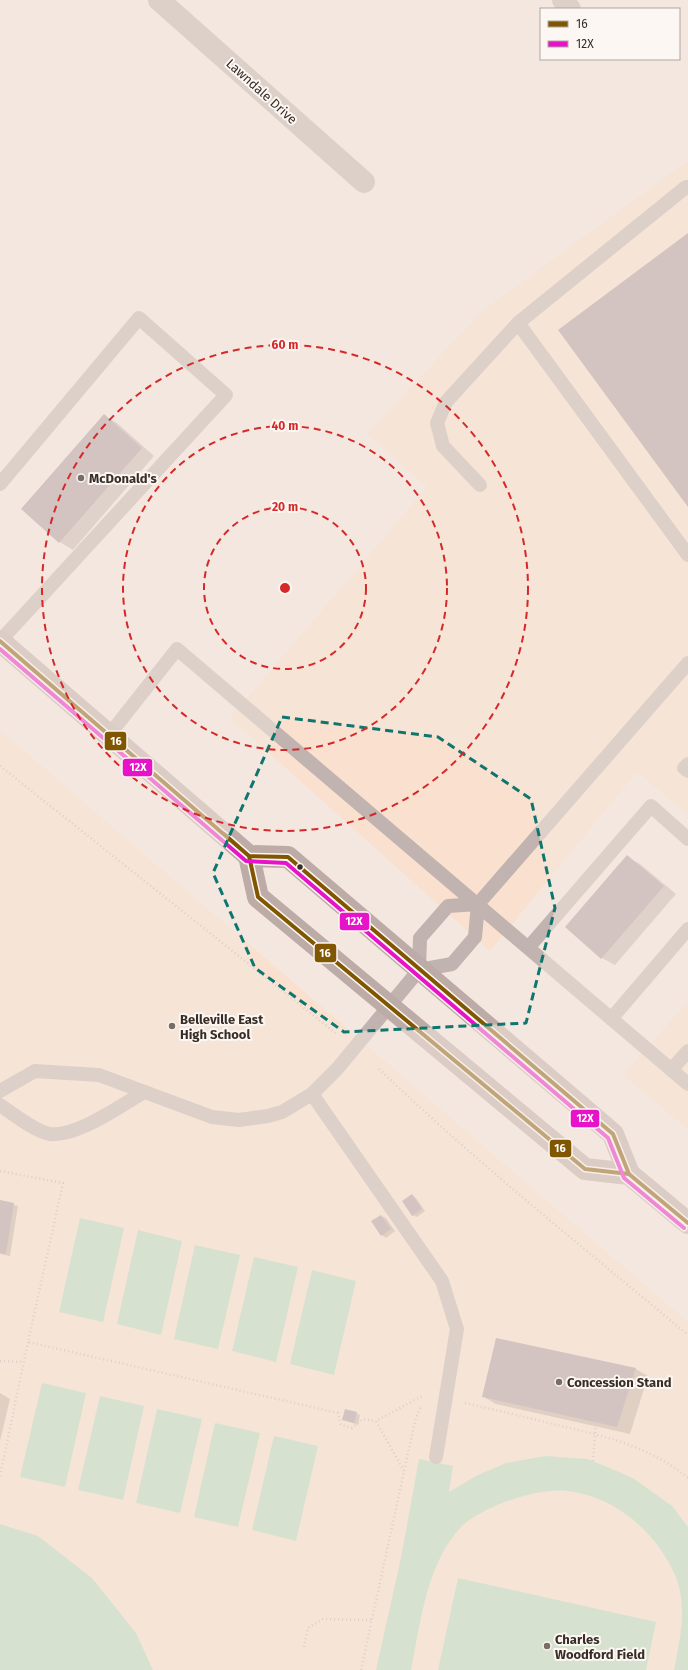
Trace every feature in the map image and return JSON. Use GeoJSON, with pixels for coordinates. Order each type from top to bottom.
{"type":"FeatureCollection","features":[{"type":"Feature","properties":{"kind":"main road"},"geometry":{"type":"LineString","coordinates":[[0,641],[249,856],[258,897],[387,1006],[585,1169],[629,1174]]}},
{"type":"Feature","properties":{"kind":"main road"},"geometry":{"type":"LineString","coordinates":[[249,856],[288,857],[419,970],[614,1134],[629,1174],[688,1223]]}},
{"type":"Feature","properties":{"kind":"street","name":"Lawndale Drive"},"geometry":{"type":"LineString","coordinates":[[159,0],[364,182]]}},
{"type":"Feature","properties":{"kind":"street"},"geometry":{"type":"LineString","coordinates":[[563,0],[569,8]]}},
{"type":"Feature","properties":{"kind":"lane"},"geometry":{"type":"LineString","coordinates":[[480,485],[443,446],[437,423],[446,402],[518,323],[686,187],[688,187]]}},
{"type":"Feature","properties":{"kind":"lane"},"geometry":{"type":"LineString","coordinates":[[0,484],[139,318],[226,395],[0,641]]}},
{"type":"Feature","properties":{"kind":"lane"},"geometry":{"type":"LineString","coordinates":[[518,323],[688,555]]}},
{"type":"Feature","properties":{"kind":"lane"},"geometry":{"type":"LineString","coordinates":[[109,735],[177,649],[688,1084]]}},
{"type":"Feature","properties":{"kind":"lane"},"geometry":{"type":"LineString","coordinates":[[0,1091],[35,1071],[99,1075],[212,1117],[239,1120],[268,1116],[282,1112],[312,1094],[350,1054],[387,1006],[419,970],[452,964],[475,938],[478,904],[688,663]]}},
{"type":"Feature","properties":{"kind":"lane"},"geometry":{"type":"LineString","coordinates":[[688,764],[684,768],[688,771]]}},
{"type":"Feature","properties":{"kind":"lane"},"geometry":{"type":"LineString","coordinates":[[528,948],[651,806],[688,839]]}},
{"type":"Feature","properties":{"kind":"lane"},"geometry":{"type":"LineString","coordinates":[[419,970],[420,938],[448,906],[478,904]]}},
{"type":"Feature","properties":{"kind":"lane"},"geometry":{"type":"LineString","coordinates":[[611,1019],[688,928]]}},
{"type":"Feature","properties":{"kind":"lane"},"geometry":{"type":"LineString","coordinates":[[671,1070],[688,1050]]}},
{"type":"Feature","properties":{"kind":"lane"},"geometry":{"type":"LineString","coordinates":[[0,1105],[26,1123],[50,1134],[76,1131],[144,1092]]}},
{"type":"Feature","properties":{"kind":"lane"},"geometry":{"type":"LineString","coordinates":[[312,1094],[442,1281],[457,1329],[436,1457]]}},
{"type":"Feature","properties":{"kind":"path"},"geometry":{"type":"LineString","coordinates":[[0,766],[340,1036]]}},
{"type":"Feature","properties":{"kind":"path"},"geometry":{"type":"LineString","coordinates":[[380,1069],[422,1110],[483,1164],[688,1335]]}},
{"type":"Feature","properties":{"kind":"path"},"geometry":{"type":"LineString","coordinates":[[0,1171],[63,1183],[0,1476]]}},
{"type":"Feature","properties":{"kind":"path"},"geometry":{"type":"LineString","coordinates":[[28,1342],[338,1413],[341,1425],[352,1428],[363,1419],[376,1422],[426,1394],[415,1421],[361,1670]]}},
{"type":"Feature","properties":{"kind":"path"},"geometry":{"type":"LineString","coordinates":[[0,1362],[24,1362]]}},
{"type":"Feature","properties":{"kind":"path"},"geometry":{"type":"LineString","coordinates":[[446,1398],[635,1445],[679,1470],[688,1478]]}},
{"type":"Feature","properties":{"kind":"path"},"geometry":{"type":"LineString","coordinates":[[376,1422],[404,1472]]}},
{"type":"Feature","properties":{"kind":"path"},"geometry":{"type":"LineString","coordinates":[[593,1460],[596,1422]]}},
{"type":"Feature","properties":{"kind":"path"},"geometry":{"type":"LineString","coordinates":[[304,1647],[308,1628],[323,1619],[372,1620]]}},
{"type":"Feature","properties":{"kind":"highlighted area"},"geometry":{"type":"Polygon","coordinates":[[[282,717],[438,737],[531,799],[555,908],[526,1023],[344,1032],[255,968],[213,873],[282,717]]]}},
{"type":"Feature","properties":{"kind":"shaded area"},"geometry":{"type":"Polygon","coordinates":[[[688,162],[688,815],[637,772],[490,951],[230,718],[427,487],[367,434],[482,311],[688,162]]]}},
{"type":"Feature","properties":{"kind":"shaded area","name":"Belleville East High School"},"geometry":{"type":"Polygon","coordinates":[[[0,730],[688,1322],[688,1670],[0,1670],[0,730]]]}},
{"type":"Feature","properties":{"kind":"shaded area"},"geometry":{"type":"Polygon","coordinates":[[[688,1001],[688,1130],[623,1075],[688,1001]]]}},
{"type":"Feature","properties":{"kind":"green space"},"geometry":{"type":"Polygon","coordinates":[[[80,1218],[124,1228],[103,1322],[59,1312],[80,1218]]]}},
{"type":"Feature","properties":{"kind":"green space"},"geometry":{"type":"Polygon","coordinates":[[[138,1230],[182,1241],[161,1335],[117,1324],[138,1230]]]}},
{"type":"Feature","properties":{"kind":"green space"},"geometry":{"type":"Polygon","coordinates":[[[195,1245],[240,1255],[218,1349],[174,1339],[195,1245]]]}},
{"type":"Feature","properties":{"kind":"green space"},"geometry":{"type":"Polygon","coordinates":[[[254,1257],[298,1267],[276,1362],[232,1351],[254,1257]]]}},
{"type":"Feature","properties":{"kind":"green space"},"geometry":{"type":"Polygon","coordinates":[[[312,1270],[356,1281],[334,1375],[290,1364],[312,1270]]]}},
{"type":"Feature","properties":{"kind":"green space"},"geometry":{"type":"Polygon","coordinates":[[[42,1383],[86,1393],[65,1487],[20,1477],[42,1383]]]}},
{"type":"Feature","properties":{"kind":"green space"},"geometry":{"type":"Polygon","coordinates":[[[100,1396],[144,1406],[123,1500],[78,1490],[100,1396]]]}},
{"type":"Feature","properties":{"kind":"green space"},"geometry":{"type":"Polygon","coordinates":[[[157,1409],[202,1419],[180,1513],[136,1503],[157,1409]]]}},
{"type":"Feature","properties":{"kind":"green space"},"geometry":{"type":"Polygon","coordinates":[[[215,1423],[260,1433],[238,1527],[194,1517],[215,1423]]]}},
{"type":"Feature","properties":{"kind":"green space"},"geometry":{"type":"Polygon","coordinates":[[[274,1436],[318,1446],[296,1541],[252,1530],[274,1436]]]}},
{"type":"Feature","properties":{"kind":"green space"},"geometry":{"type":"Polygon","coordinates":[[[545,1456],[588,1459],[633,1478],[672,1506],[688,1527],[688,1670],[674,1670],[682,1622],[681,1598],[675,1575],[667,1559],[657,1545],[632,1519],[618,1509],[586,1495],[568,1491],[554,1491],[539,1492],[505,1502],[478,1515],[461,1527],[449,1542],[432,1576],[422,1613],[411,1670],[376,1670],[401,1558],[419,1459],[453,1466],[449,1492],[476,1476],[506,1463],[545,1456]]]}},
{"type":"Feature","properties":{"kind":"green space"},"geometry":{"type":"Polygon","coordinates":[[[0,1524],[38,1536],[92,1578],[136,1633],[153,1670],[0,1670],[0,1524]]]}},
{"type":"Feature","properties":{"kind":"green space","name":"Charles Woodford Field"},"geometry":{"type":"Polygon","coordinates":[[[458,1578],[656,1622],[646,1670],[438,1670],[458,1578]]]}},
{"type":"Feature","properties":{"kind":"building"},"geometry":{"type":"Polygon","coordinates":[[[688,233],[688,507],[558,330],[688,233]]]}},
{"type":"Feature","properties":{"kind":"building","name":"McDonald's"},"geometry":{"type":"Polygon","coordinates":[[[104,414],[142,448],[59,543],[21,509],[104,414]]]}},
{"type":"Feature","properties":{"kind":"building"},"geometry":{"type":"Polygon","coordinates":[[[627,855],[664,886],[601,959],[565,927],[627,855]]]}},
{"type":"Feature","properties":{"kind":"building"},"geometry":{"type":"Polygon","coordinates":[[[412,1194],[422,1209],[412,1216],[402,1201],[412,1194]]]}},
{"type":"Feature","properties":{"kind":"building"},"geometry":{"type":"Polygon","coordinates":[[[0,1200],[14,1203],[6,1254],[0,1253],[0,1200]]]}},
{"type":"Feature","properties":{"kind":"building"},"geometry":{"type":"Polygon","coordinates":[[[381,1215],[391,1229],[381,1236],[371,1221],[381,1215]]]}},
{"type":"Feature","properties":{"kind":"building","name":"Concession Stand"},"geometry":{"type":"Polygon","coordinates":[[[496,1338],[636,1368],[617,1427],[482,1397],[496,1338]]]}},
{"type":"Feature","properties":{"kind":"building"},"geometry":{"type":"Polygon","coordinates":[[[345,1409],[357,1412],[354,1423],[342,1420],[345,1409]]]}},
{"type":"Feature","properties":{"kind":"transit line","name":"16"},"geometry":{"type":"LineString","coordinates":[[0,641],[249,856],[258,897],[585,1169],[629,1174],[688,1223]]}},
{"type":"Feature","properties":{"kind":"transit line","name":"12X"},"geometry":{"type":"LineString","coordinates":[[0,649],[246,861],[286,863],[608,1138],[624,1178],[684,1228]]}},
{"type":"Feature","properties":{"kind":"transit line","name":"16"},"geometry":{"type":"LineString","coordinates":[[224,834],[249,856],[288,857],[613,1134],[629,1174],[653,1194]]}},
{"type":"Feature","properties":{"kind":"place","name":"McDonald's"},"geometry":{"type":"Point","coordinates":[81,478]}},
{"type":"Feature","properties":{"kind":"place","name":"Belleville East High School"},"geometry":{"type":"Point","coordinates":[172,1026]}},
{"type":"Feature","properties":{"kind":"place","name":"Concession Stand"},"geometry":{"type":"Point","coordinates":[559,1382]}},
{"type":"Feature","properties":{"kind":"place","name":"Charles Woodford Field"},"geometry":{"type":"Point","coordinates":[547,1646]}}]}
